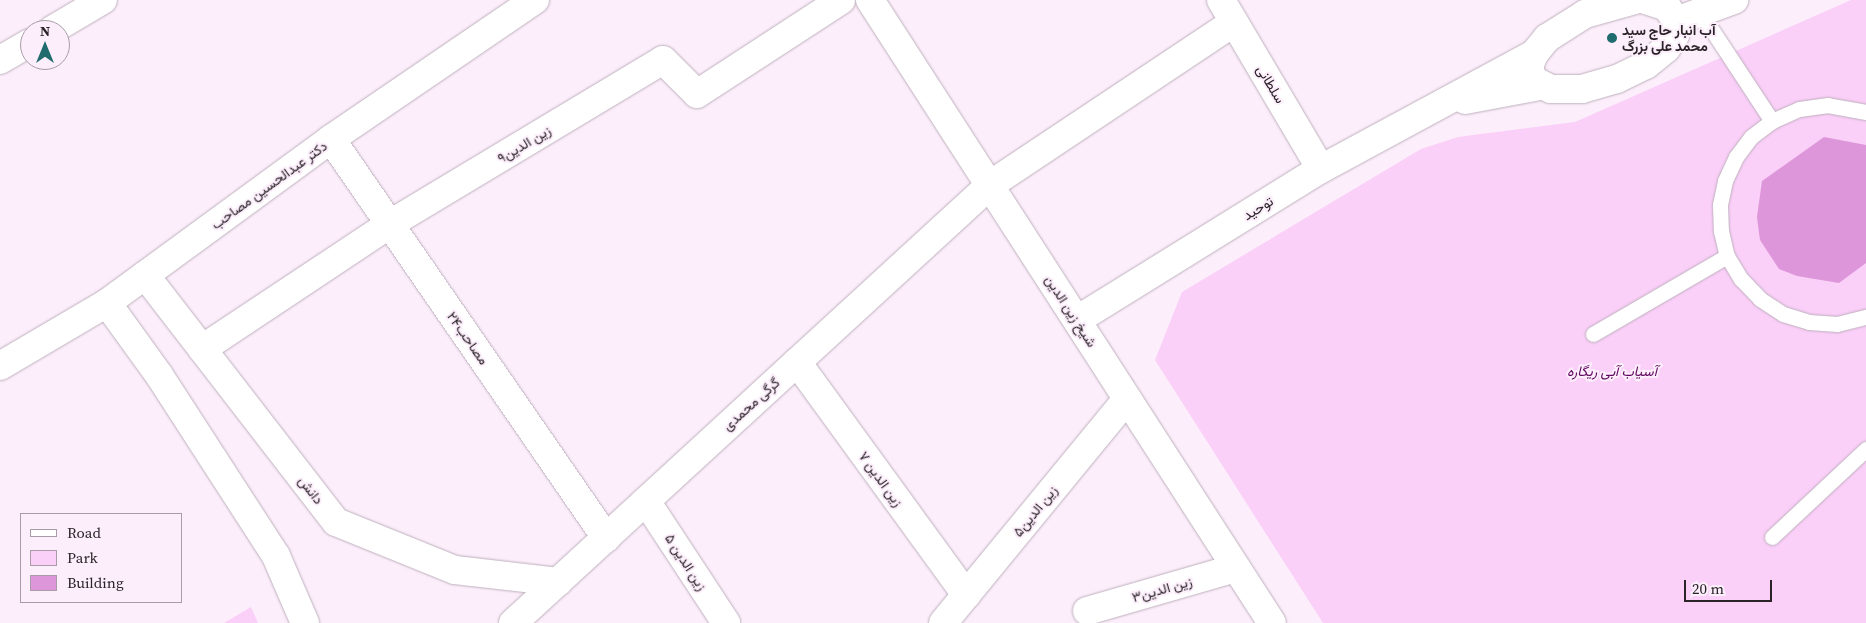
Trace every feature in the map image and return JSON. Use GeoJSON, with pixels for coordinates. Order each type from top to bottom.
{"type":"FeatureCollection","features":[{"type":"Feature","properties":{"kind":"street"},"geometry":{"type":"LineString","coordinates":[[69,20],[103,0]]}},
{"type":"Feature","properties":{"kind":"street","name":"دکتر عبدالحسین مصاحب"},"geometry":{"type":"LineString","coordinates":[[0,366],[107,303],[331,139],[535,0]]}},
{"type":"Feature","properties":{"kind":"street","name":"زین الدین۹"},"geometry":{"type":"LineString","coordinates":[[202,349],[390,224],[663,60],[697,94],[841,0]]}},
{"type":"Feature","properties":{"kind":"street","name":"شیخ زین الدین"},"geometry":{"type":"LineString","coordinates":[[870,0],[1272,623]]}},
{"type":"Feature","properties":{"kind":"street","name":"توحید"},"geometry":{"type":"LineString","coordinates":[[1077,320],[1321,169],[1534,54],[1547,38],[1581,7],[1635,0]]}},
{"type":"Feature","properties":{"kind":"street"},"geometry":{"type":"LineString","coordinates":[[1645,0],[1667,7],[1688,17],[1734,0]]}},
{"type":"Feature","properties":{"kind":"street","name":"گرگی محمدی"},"geometry":{"type":"LineString","coordinates":[[513,623],[990,185],[1227,11]]}},
{"type":"Feature","properties":{"kind":"street","name":"سلطانی"},"geometry":{"type":"LineString","coordinates":[[1227,11],[1321,169]]}},
{"type":"Feature","properties":{"kind":"street","name":"توحید"},"geometry":{"type":"LineString","coordinates":[[1444,104],[1540,86],[1582,90],[1616,79],[1646,65],[1666,49],[1688,17]]}},
{"type":"Feature","properties":{"kind":"street"},"geometry":{"type":"LineString","coordinates":[[0,60],[20,49]]}},
{"type":"Feature","properties":{"kind":"street"},"geometry":{"type":"LineString","coordinates":[[1534,54],[1530,67],[1533,80],[1540,86]]}},
{"type":"Feature","properties":{"kind":"street","name":"مصاحب۲۴"},"geometry":{"type":"LineString","coordinates":[[331,139],[606,538]]}},
{"type":"Feature","properties":{"kind":"street","name":"دانش"},"geometry":{"type":"LineString","coordinates":[[146,275],[336,522],[455,570],[558,582]]}},
{"type":"Feature","properties":{"kind":"street"},"geometry":{"type":"LineString","coordinates":[[107,303],[159,375],[276,556],[305,623]]}},
{"type":"Feature","properties":{"kind":"street","name":"زین الدین ۷"},"geometry":{"type":"LineString","coordinates":[[797,362],[966,595]]}},
{"type":"Feature","properties":{"kind":"street","name":"زین الدین۵"},"geometry":{"type":"LineString","coordinates":[[943,623],[1127,398]]}},
{"type":"Feature","properties":{"kind":"street","name":"زین الدین ۵"},"geometry":{"type":"LineString","coordinates":[[646,501],[726,623]]}},
{"type":"Feature","properties":{"kind":"street","name":"زین الدین۳"},"geometry":{"type":"LineString","coordinates":[[1088,611],[1236,568]]}},
{"type":"Feature","properties":{"kind":"lane"},"geometry":{"type":"LineString","coordinates":[[1688,17],[1772,121]]}},
{"type":"Feature","properties":{"kind":"lane"},"geometry":{"type":"LineString","coordinates":[[1866,112],[1828,105],[1798,109],[1772,121],[1752,137],[1736,157],[1725,180],[1720,205],[1721,231],[1727,256],[1741,279],[1760,299],[1783,314],[1809,322],[1836,324],[1866,317]]}},
{"type":"Feature","properties":{"kind":"lane"},"geometry":{"type":"LineString","coordinates":[[1593,334],[1727,256]]}},
{"type":"Feature","properties":{"kind":"lane"},"geometry":{"type":"LineString","coordinates":[[1772,537],[1866,449]]}},
{"type":"Feature","properties":{"kind":"green space","name":"آسیاب آبی ریگاره"},"geometry":{"type":"Polygon","coordinates":[[[1851,0],[1866,0],[1866,623],[1323,623],[1155,360],[1182,292],[1421,149],[1458,137],[1575,122],[1851,0]]]}},
{"type":"Feature","properties":{"kind":"green space"},"geometry":{"type":"Polygon","coordinates":[[[251,607],[258,623],[224,623],[251,607]]]}},
{"type":"Feature","properties":{"kind":"building"},"geometry":{"type":"Polygon","coordinates":[[[1824,137],[1866,145],[1866,263],[1839,283],[1797,276],[1779,269],[1760,240],[1757,217],[1762,181],[1824,137]]]}},
{"type":"Feature","properties":{"kind":"place","name":"آب انبار حاج سید محمد علی بزرگ"},"geometry":{"type":"Point","coordinates":[1612,38]}}]}
